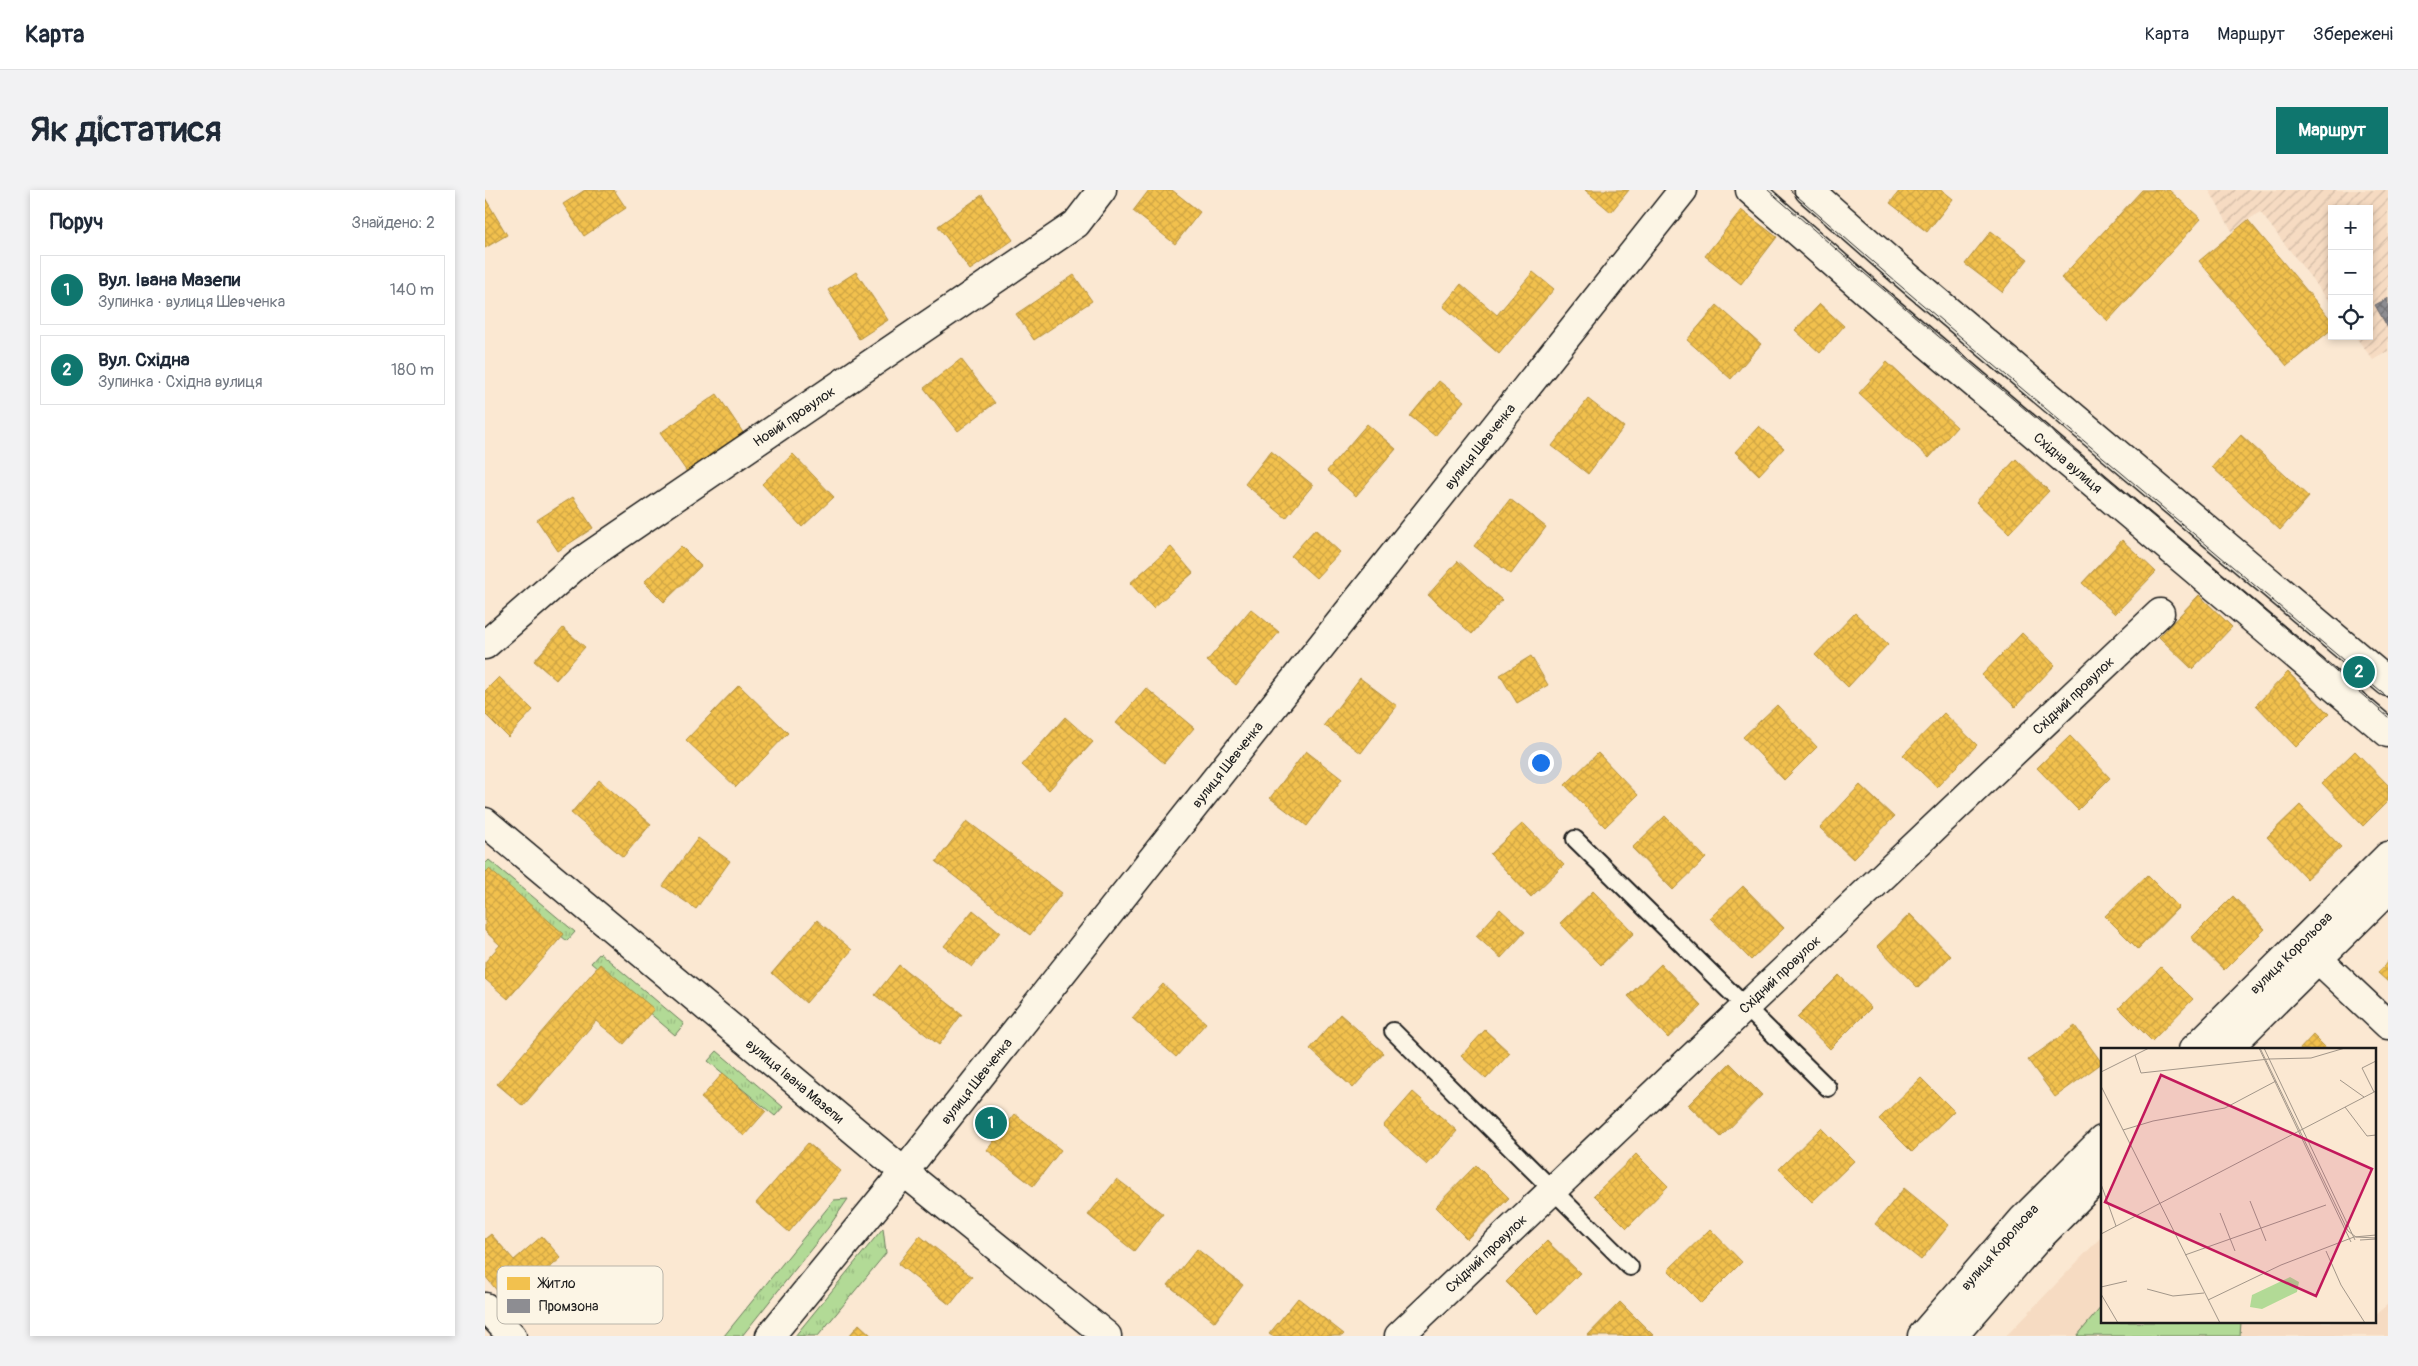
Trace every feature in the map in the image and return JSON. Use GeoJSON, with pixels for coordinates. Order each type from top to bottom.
{"type":"FeatureCollection","features":[{"type":"Feature","properties":{"kind":"street","name":"Новий провулок"},"geometry":{"type":"LineString","coordinates":[[485,645],[580,562],[1076,224],[1102,190]]}},
{"type":"Feature","properties":{"kind":"street","name":"вулиця Шевченка"},"geometry":{"type":"LineString","coordinates":[[770,1336],[904,1172],[1683,190]]}},
{"type":"Feature","properties":{"kind":"street","name":"Східна вулиця"},"geometry":{"type":"LineString","coordinates":[[1750,190],[1885,308],[2388,733]]}},
{"type":"Feature","properties":{"kind":"street"},"geometry":{"type":"LineString","coordinates":[[1809,190],[1908,277],[2388,682]]}},
{"type":"Feature","properties":{"kind":"street","name":"Східний провулок"},"geometry":{"type":"LineString","coordinates":[[1399,1336],[2160,614]]}},
{"type":"Feature","properties":{"kind":"street","name":"вулиця Івана Мазепи"},"geometry":{"type":"LineString","coordinates":[[485,822],[904,1172],[1107,1336]]}},
{"type":"Feature","properties":{"kind":"street","name":"вулиця Корольова"},"geometry":{"type":"LineString","coordinates":[[2195,1048],[2388,856]]}},
{"type":"Feature","properties":{"kind":"street","name":"вулиця Корольова"},"geometry":{"type":"LineString","coordinates":[[2228,1048],[2388,890]]}},
{"type":"Feature","properties":{"kind":"street"},"geometry":{"type":"LineString","coordinates":[[2317,958],[2388,1025]]}},
{"type":"Feature","properties":{"kind":"street","name":"вулиця Корольова"},"geometry":{"type":"LineString","coordinates":[[1922,1336],[2023,1219],[2101,1141]]}},
{"type":"Feature","properties":{"kind":"street","name":"вулиця Корольова"},"geometry":{"type":"LineString","coordinates":[[1953,1336],[2035,1242],[2101,1175]]}},
{"type":"Feature","properties":{"kind":"street"},"geometry":{"type":"LineString","coordinates":[[485,1307],[497,1320]]}},
{"type":"Feature","properties":{"kind":"street"},"geometry":{"type":"LineString","coordinates":[[501,1324],[512,1336]]}},
{"type":"Feature","properties":{"kind":"lane"},"geometry":{"type":"LineString","coordinates":[[1575,839],[1828,1088]]}},
{"type":"Feature","properties":{"kind":"lane"},"geometry":{"type":"LineString","coordinates":[[1393,1031],[1630,1267]]}},
{"type":"Feature","properties":{"kind":"shaded area"},"geometry":{"type":"Polygon","coordinates":[[[2209,190],[2388,190],[2388,351],[2373,360],[2358,340],[2373,340],[2373,205],[2328,205],[2328,300],[2260,212],[2232,231],[2209,190]]]}},
{"type":"Feature","properties":{"kind":"shaded area"},"geometry":{"type":"Polygon","coordinates":[[[2101,1237],[2101,1324],[2375,1324],[2375,1315],[2388,1304],[2388,1336],[2006,1336],[2101,1237]]]}},
{"type":"Feature","properties":{"kind":"green space"},"geometry":{"type":"Polygon","coordinates":[[[489,860],[575,932],[567,941],[485,871],[485,864],[489,860]]]}},
{"type":"Feature","properties":{"kind":"green space"},"geometry":{"type":"Polygon","coordinates":[[[600,953],[684,1024],[675,1035],[591,963],[600,953]]]}},
{"type":"Feature","properties":{"kind":"green space"},"geometry":{"type":"Polygon","coordinates":[[[717,1051],[783,1107],[775,1116],[708,1061],[717,1051]]]}},
{"type":"Feature","properties":{"kind":"green space"},"geometry":{"type":"Polygon","coordinates":[[[848,1199],[828,1228],[742,1336],[724,1336],[834,1200],[848,1199]]]}},
{"type":"Feature","properties":{"kind":"green space"},"geometry":{"type":"Polygon","coordinates":[[[883,1228],[886,1253],[818,1336],[795,1336],[883,1228]]]}},
{"type":"Feature","properties":{"kind":"green space"},"geometry":{"type":"Polygon","coordinates":[[[2101,1307],[2101,1324],[2241,1324],[2240,1336],[2077,1336],[2101,1307]]]}},
{"type":"Feature","properties":{"kind":"building: Житло"},"geometry":{"type":"Polygon","coordinates":[[[585,190],[614,190],[626,208],[584,236],[563,204],[585,190]]]}},
{"type":"Feature","properties":{"kind":"building: Житло"},"geometry":{"type":"Polygon","coordinates":[[[1149,190],[1172,190],[1200,212],[1175,244],[1133,211],[1149,190]]]}},
{"type":"Feature","properties":{"kind":"building: Житло"},"geometry":{"type":"Polygon","coordinates":[[[1585,190],[1629,190],[1611,212],[1585,190]]]}},
{"type":"Feature","properties":{"kind":"building: Житло"},"geometry":{"type":"Polygon","coordinates":[[[1900,190],[1942,190],[1953,199],[1927,232],[1890,203],[1900,190]]]}},
{"type":"Feature","properties":{"kind":"building: Житло"},"geometry":{"type":"Polygon","coordinates":[[[2142,190],[2169,190],[2201,219],[2108,321],[2061,278],[2142,190]]]}},
{"type":"Feature","properties":{"kind":"building: Житло"},"geometry":{"type":"Polygon","coordinates":[[[982,195],[1013,240],[970,270],[938,226],[982,195]]]}},
{"type":"Feature","properties":{"kind":"building: Житло"},"geometry":{"type":"Polygon","coordinates":[[[485,198],[507,235],[485,248],[485,198]]]}},
{"type":"Feature","properties":{"kind":"building: Житло"},"geometry":{"type":"Polygon","coordinates":[[[1741,210],[1777,237],[1741,284],[1705,256],[1741,210]]]}},
{"type":"Feature","properties":{"kind":"building: Житло"},"geometry":{"type":"Polygon","coordinates":[[[2248,220],[2328,316],[2328,332],[2287,366],[2199,261],[2248,220]]]}},
{"type":"Feature","properties":{"kind":"building: Житло"},"geometry":{"type":"Polygon","coordinates":[[[1991,231],[2028,259],[2002,292],[1965,264],[1991,231]]]}},
{"type":"Feature","properties":{"kind":"building: Житло"},"geometry":{"type":"Polygon","coordinates":[[[856,272],[888,320],[859,339],[828,290],[856,272]]]}},
{"type":"Feature","properties":{"kind":"building: Житло"},"geometry":{"type":"Polygon","coordinates":[[[1533,272],[1554,289],[1499,354],[1443,306],[1461,284],[1497,315],[1533,272]]]}},
{"type":"Feature","properties":{"kind":"building: Житло"},"geometry":{"type":"Polygon","coordinates":[[[1074,275],[1092,301],[1034,340],[1016,314],[1074,275]]]}},
{"type":"Feature","properties":{"kind":"building: Житло"},"geometry":{"type":"Polygon","coordinates":[[[1820,304],[1844,326],[1820,353],[1795,330],[1820,304]]]}},
{"type":"Feature","properties":{"kind":"building: Житло"},"geometry":{"type":"Polygon","coordinates":[[[1717,305],[1761,344],[1731,379],[1687,340],[1717,305]]]}},
{"type":"Feature","properties":{"kind":"building: Житло"},"geometry":{"type":"Polygon","coordinates":[[[961,359],[995,403],[958,431],[924,388],[961,359]]]}},
{"type":"Feature","properties":{"kind":"building: Житло"},"geometry":{"type":"Polygon","coordinates":[[[1887,362],[1957,427],[1929,458],[1859,393],[1887,362]]]}},
{"type":"Feature","properties":{"kind":"building: Житло"},"geometry":{"type":"Polygon","coordinates":[[[1439,381],[1464,401],[1435,436],[1410,416],[1439,381]]]}},
{"type":"Feature","properties":{"kind":"building: Житло"},"geometry":{"type":"Polygon","coordinates":[[[717,394],[744,434],[687,472],[660,433],[717,394]]]}},
{"type":"Feature","properties":{"kind":"building: Житло"},"geometry":{"type":"Polygon","coordinates":[[[1588,399],[1624,427],[1588,474],[1552,446],[1588,399]]]}},
{"type":"Feature","properties":{"kind":"building: Житло"},"geometry":{"type":"Polygon","coordinates":[[[1367,424],[1396,449],[1356,496],[1327,471],[1367,424]]]}},
{"type":"Feature","properties":{"kind":"building: Житло"},"geometry":{"type":"Polygon","coordinates":[[[1759,426],[1784,448],[1759,475],[1735,452],[1759,426]]]}},
{"type":"Feature","properties":{"kind":"building: Житло"},"geometry":{"type":"Polygon","coordinates":[[[2241,435],[2309,497],[2280,530],[2212,467],[2241,435]]]}},
{"type":"Feature","properties":{"kind":"building: Житло"},"geometry":{"type":"Polygon","coordinates":[[[1271,451],[1313,485],[1286,518],[1245,484],[1271,451]]]}},
{"type":"Feature","properties":{"kind":"building: Житло"},"geometry":{"type":"Polygon","coordinates":[[[793,454],[834,497],[802,527],[762,484],[793,454]]]}},
{"type":"Feature","properties":{"kind":"building: Житло"},"geometry":{"type":"Polygon","coordinates":[[[2016,459],[2049,491],[2009,533],[1976,502],[2016,459]]]}},
{"type":"Feature","properties":{"kind":"building: Житло"},"geometry":{"type":"Polygon","coordinates":[[[573,497],[593,528],[558,551],[537,520],[573,497]]]}},
{"type":"Feature","properties":{"kind":"building: Житло"},"geometry":{"type":"Polygon","coordinates":[[[1510,499],[1546,527],[1511,574],[1474,546],[1510,499]]]}},
{"type":"Feature","properties":{"kind":"building: Житло"},"geometry":{"type":"Polygon","coordinates":[[[1315,529],[1340,552],[1316,578],[1291,556],[1315,529]]]}},
{"type":"Feature","properties":{"kind":"building: Житло"},"geometry":{"type":"Polygon","coordinates":[[[2122,540],[2156,572],[2115,614],[2082,583],[2122,540]]]}},
{"type":"Feature","properties":{"kind":"building: Житло"},"geometry":{"type":"Polygon","coordinates":[[[681,546],[701,566],[664,602],[644,582],[681,546]]]}},
{"type":"Feature","properties":{"kind":"building: Житло"},"geometry":{"type":"Polygon","coordinates":[[[1171,547],[1193,573],[1153,608],[1130,583],[1171,547]]]}},
{"type":"Feature","properties":{"kind":"building: Житло"},"geometry":{"type":"Polygon","coordinates":[[[1458,561],[1502,600],[1472,634],[1428,595],[1458,561]]]}},
{"type":"Feature","properties":{"kind":"building: Житло"},"geometry":{"type":"Polygon","coordinates":[[[2199,595],[2232,627],[2192,669],[2159,637],[2199,595]]]}},
{"type":"Feature","properties":{"kind":"building: Житло"},"geometry":{"type":"Polygon","coordinates":[[[1251,609],[1279,632],[1236,685],[1207,661],[1251,609]]]}},
{"type":"Feature","properties":{"kind":"building: Житло"},"geometry":{"type":"Polygon","coordinates":[[[1855,613],[1888,644],[1848,687],[1815,655],[1855,613]]]}},
{"type":"Feature","properties":{"kind":"building: Житло"},"geometry":{"type":"Polygon","coordinates":[[[563,628],[585,647],[556,680],[534,661],[563,628]]]}},
{"type":"Feature","properties":{"kind":"building: Житло"},"geometry":{"type":"Polygon","coordinates":[[[2022,633],[2055,665],[2015,707],[1982,675],[2022,633]]]}},
{"type":"Feature","properties":{"kind":"building: Житло"},"geometry":{"type":"Polygon","coordinates":[[[1531,656],[1548,685],[1517,703],[1500,675],[1531,656]]]}},
{"type":"Feature","properties":{"kind":"building: Житло"},"geometry":{"type":"Polygon","coordinates":[[[2288,672],[2329,714],[2296,747],[2256,705],[2288,672]]]}},
{"type":"Feature","properties":{"kind":"building: Житло"},"geometry":{"type":"Polygon","coordinates":[[[499,677],[533,710],[508,737],[485,714],[485,691],[499,677]]]}},
{"type":"Feature","properties":{"kind":"building: Житло"},"geometry":{"type":"Polygon","coordinates":[[[1360,678],[1397,706],[1361,753],[1324,725],[1360,678]]]}},
{"type":"Feature","properties":{"kind":"building: Житло"},"geometry":{"type":"Polygon","coordinates":[[[739,685],[788,733],[736,787],[686,740],[739,685]]]}},
{"type":"Feature","properties":{"kind":"building: Житло"},"geometry":{"type":"Polygon","coordinates":[[[1146,688],[1194,728],[1164,763],[1116,723],[1146,688]]]}},
{"type":"Feature","properties":{"kind":"building: Житло"},"geometry":{"type":"Polygon","coordinates":[[[1777,705],[1817,747],[1784,780],[1743,737],[1777,705]]]}},
{"type":"Feature","properties":{"kind":"building: Житло"},"geometry":{"type":"Polygon","coordinates":[[[1944,713],[1977,745],[1937,787],[1903,755],[1944,713]]]}},
{"type":"Feature","properties":{"kind":"building: Житло"},"geometry":{"type":"Polygon","coordinates":[[[1065,717],[1093,742],[1049,790],[1022,765],[1065,717]]]}},
{"type":"Feature","properties":{"kind":"building: Житло"},"geometry":{"type":"Polygon","coordinates":[[[2070,736],[2110,778],[2078,810],[2037,768],[2070,736]]]}},
{"type":"Feature","properties":{"kind":"building: Житло"},"geometry":{"type":"Polygon","coordinates":[[[1306,751],[1342,779],[1307,826],[1270,798],[1306,751]]]}},
{"type":"Feature","properties":{"kind":"building: Житло"},"geometry":{"type":"Polygon","coordinates":[[[2355,751],[2388,785],[2388,801],[2363,826],[2322,783],[2355,751]]]}},
{"type":"Feature","properties":{"kind":"building: Житло"},"geometry":{"type":"Polygon","coordinates":[[[1598,753],[1638,795],[1605,827],[1565,785],[1598,753]]]}},
{"type":"Feature","properties":{"kind":"building: Житло"},"geometry":{"type":"Polygon","coordinates":[[[599,780],[651,824],[623,857],[571,813],[599,780]]]}},
{"type":"Feature","properties":{"kind":"building: Житло"},"geometry":{"type":"Polygon","coordinates":[[[1860,785],[1894,817],[1853,859],[1820,828],[1860,785]]]}},
{"type":"Feature","properties":{"kind":"building: Житло"},"geometry":{"type":"Polygon","coordinates":[[[2300,805],[2341,847],[2307,879],[2267,837],[2300,805]]]}},
{"type":"Feature","properties":{"kind":"building: Житло"},"geometry":{"type":"Polygon","coordinates":[[[1665,816],[1706,858],[1673,890],[1632,848],[1665,816]]]}},
{"type":"Feature","properties":{"kind":"building: Житло"},"geometry":{"type":"Polygon","coordinates":[[[967,821],[1062,893],[1030,935],[936,862],[967,821]]]}},
{"type":"Feature","properties":{"kind":"building: Житло"},"geometry":{"type":"Polygon","coordinates":[[[1523,823],[1564,865],[1531,897],[1490,854],[1523,823]]]}},
{"type":"Feature","properties":{"kind":"building: Житло"},"geometry":{"type":"Polygon","coordinates":[[[698,838],[730,861],[696,909],[663,886],[698,838]]]}},
{"type":"Feature","properties":{"kind":"building: Житло"},"geometry":{"type":"Polygon","coordinates":[[[489,869],[564,934],[508,999],[485,979],[485,962],[500,945],[485,931],[485,873],[489,869]]]}},
{"type":"Feature","properties":{"kind":"building: Житло"},"geometry":{"type":"Polygon","coordinates":[[[2147,875],[2179,907],[2138,949],[2105,916],[2147,875]]]}},
{"type":"Feature","properties":{"kind":"building: Житло"},"geometry":{"type":"Polygon","coordinates":[[[1743,886],[1784,928],[1751,960],[1710,918],[1743,886]]]}},
{"type":"Feature","properties":{"kind":"building: Житло"},"geometry":{"type":"Polygon","coordinates":[[[1593,891],[1634,933],[1601,965],[1560,923],[1593,891]]]}},
{"type":"Feature","properties":{"kind":"building: Житло"},"geometry":{"type":"Polygon","coordinates":[[[2233,896],[2265,929],[2224,970],[2191,938],[2233,896]]]}},
{"type":"Feature","properties":{"kind":"building: Житло"},"geometry":{"type":"Polygon","coordinates":[[[1500,909],[1525,932],[1501,958],[1476,936],[1500,909]]]}},
{"type":"Feature","properties":{"kind":"building: Житло"},"geometry":{"type":"Polygon","coordinates":[[[973,910],[1000,932],[972,967],[944,946],[973,910]]]}},
{"type":"Feature","properties":{"kind":"building: Житло"},"geometry":{"type":"Polygon","coordinates":[[[1910,914],[1951,956],[1918,988],[1877,946],[1910,914]]]}},
{"type":"Feature","properties":{"kind":"building: Житло"},"geometry":{"type":"Polygon","coordinates":[[[817,920],[852,950],[806,1003],[772,973],[817,920]]]}},
{"type":"Feature","properties":{"kind":"building: Житло"},"geometry":{"type":"Polygon","coordinates":[[[2388,961],[2388,982],[2378,973],[2388,961]]]}},
{"type":"Feature","properties":{"kind":"building: Житло"},"geometry":{"type":"Polygon","coordinates":[[[600,964],[654,1009],[624,1044],[596,1021],[523,1106],[497,1084],[600,964]]]}},
{"type":"Feature","properties":{"kind":"building: Житло"},"geometry":{"type":"Polygon","coordinates":[[[1661,964],[1702,1006],[1668,1038],[1628,996],[1661,964]]]}},
{"type":"Feature","properties":{"kind":"building: Житло"},"geometry":{"type":"Polygon","coordinates":[[[899,965],[962,1014],[939,1045],[875,995],[899,965]]]}},
{"type":"Feature","properties":{"kind":"building: Житло"},"geometry":{"type":"Polygon","coordinates":[[[2161,967],[2193,999],[2152,1041],[2119,1008],[2161,967]]]}},
{"type":"Feature","properties":{"kind":"building: Житло"},"geometry":{"type":"Polygon","coordinates":[[[1839,975],[1871,1008],[1830,1049],[1797,1017],[1839,975]]]}},
{"type":"Feature","properties":{"kind":"building: Житло"},"geometry":{"type":"Polygon","coordinates":[[[1163,984],[1206,1023],[1176,1057],[1132,1018],[1163,984]]]}},
{"type":"Feature","properties":{"kind":"building: Житло"},"geometry":{"type":"Polygon","coordinates":[[[1340,1014],[1384,1053],[1353,1088],[1310,1049],[1340,1014]]]}},
{"type":"Feature","properties":{"kind":"building: Житло"},"geometry":{"type":"Polygon","coordinates":[[[2075,1026],[2101,1064],[2055,1097],[2028,1060],[2075,1026]]]}},
{"type":"Feature","properties":{"kind":"building: Житло"},"geometry":{"type":"Polygon","coordinates":[[[1485,1030],[1510,1053],[1486,1079],[1461,1056],[1485,1030]]]}},
{"type":"Feature","properties":{"kind":"building: Житло"},"geometry":{"type":"Polygon","coordinates":[[[2313,1035],[2326,1048],[2301,1048],[2313,1035]]]}},
{"type":"Feature","properties":{"kind":"building: Житло"},"geometry":{"type":"Polygon","coordinates":[[[1730,1063],[1762,1095],[1721,1137],[1688,1105],[1730,1063]]]}},
{"type":"Feature","properties":{"kind":"building: Житло"},"geometry":{"type":"Polygon","coordinates":[[[723,1073],[766,1111],[744,1136],[701,1098],[723,1073]]]}},
{"type":"Feature","properties":{"kind":"building: Житло"},"geometry":{"type":"Polygon","coordinates":[[[1921,1078],[1954,1111],[1912,1152],[1879,1119],[1921,1078]]]}},
{"type":"Feature","properties":{"kind":"building: Житло"},"geometry":{"type":"Polygon","coordinates":[[[1413,1092],[1457,1131],[1427,1165],[1383,1126],[1413,1092]]]}},
{"type":"Feature","properties":{"kind":"building: Житло"},"geometry":{"type":"Polygon","coordinates":[[[1015,1114],[1061,1150],[1033,1186],[987,1150],[1015,1114]]]}},
{"type":"Feature","properties":{"kind":"building: Житло"},"geometry":{"type":"Polygon","coordinates":[[[1821,1128],[1854,1161],[1812,1202],[1779,1169],[1821,1128]]]}},
{"type":"Feature","properties":{"kind":"building: Житло"},"geometry":{"type":"Polygon","coordinates":[[[808,1143],[841,1171],[789,1232],[756,1203],[808,1143]]]}},
{"type":"Feature","properties":{"kind":"building: Житло"},"geometry":{"type":"Polygon","coordinates":[[[1636,1154],[1668,1186],[1627,1228],[1594,1195],[1636,1154]]]}},
{"type":"Feature","properties":{"kind":"building: Житло"},"geometry":{"type":"Polygon","coordinates":[[[1476,1165],[1509,1198],[1467,1239],[1435,1207],[1476,1165]]]}},
{"type":"Feature","properties":{"kind":"building: Житло"},"geometry":{"type":"Polygon","coordinates":[[[1117,1179],[1163,1214],[1134,1251],[1088,1215],[1117,1179]]]}},
{"type":"Feature","properties":{"kind":"building: Житло"},"geometry":{"type":"Polygon","coordinates":[[[1904,1188],[1949,1225],[1921,1260],[1875,1224],[1904,1188]]]}},
{"type":"Feature","properties":{"kind":"building: Житло"},"geometry":{"type":"Polygon","coordinates":[[[1710,1229],[1742,1262],[1701,1303],[1668,1270],[1710,1229]]]}},
{"type":"Feature","properties":{"kind":"building: Житло"},"geometry":{"type":"Polygon","coordinates":[[[491,1234],[514,1260],[542,1236],[561,1258],[552,1266],[497,1266],[497,1291],[485,1276],[485,1239],[491,1234]]]}},
{"type":"Feature","properties":{"kind":"building: Житло"},"geometry":{"type":"Polygon","coordinates":[[[920,1236],[972,1277],[950,1305],[898,1264],[920,1236]]]}},
{"type":"Feature","properties":{"kind":"building: Житло"},"geometry":{"type":"Polygon","coordinates":[[[1547,1241],[1580,1273],[1538,1314],[1506,1282],[1547,1241]]]}},
{"type":"Feature","properties":{"kind":"building: Житло"},"geometry":{"type":"Polygon","coordinates":[[[1197,1249],[1243,1285],[1215,1322],[1168,1285],[1197,1249]]]}},
{"type":"Feature","properties":{"kind":"building: Житло"},"geometry":{"type":"Polygon","coordinates":[[[1298,1298],[1344,1334],[1342,1336],[1272,1336],[1269,1334],[1298,1298]]]}},
{"type":"Feature","properties":{"kind":"building: Житло"},"geometry":{"type":"Polygon","coordinates":[[[1620,1302],[1653,1335],[1587,1336],[1620,1302]]]}},
{"type":"Feature","properties":{"kind":"building: Житло"},"geometry":{"type":"Polygon","coordinates":[[[859,1324],[872,1336],[849,1336],[859,1324]]]}},
{"type":"Feature","properties":{"kind":"building: Промзона"},"geometry":{"type":"Polygon","coordinates":[[[2388,298],[2388,328],[2375,305],[2388,298]]]}},
{"type":"Feature","properties":{"kind":"tram line"},"geometry":{"type":"LineString","coordinates":[[1768,190],[1922,323],[2234,584],[2388,717]]}},
{"type":"Feature","properties":{"kind":"tram line"},"geometry":{"type":"LineString","coordinates":[[1790,190],[1897,283],[2388,698]]}},
{"type":"Feature","properties":{"kind":"place","name":"Вул. Східна"},"geometry":{"type":"Point","coordinates":[2359,672]}},
{"type":"Feature","properties":{"kind":"place","name":"Вул. Івана Мазепи"},"geometry":{"type":"Point","coordinates":[991,1123]}}]}
